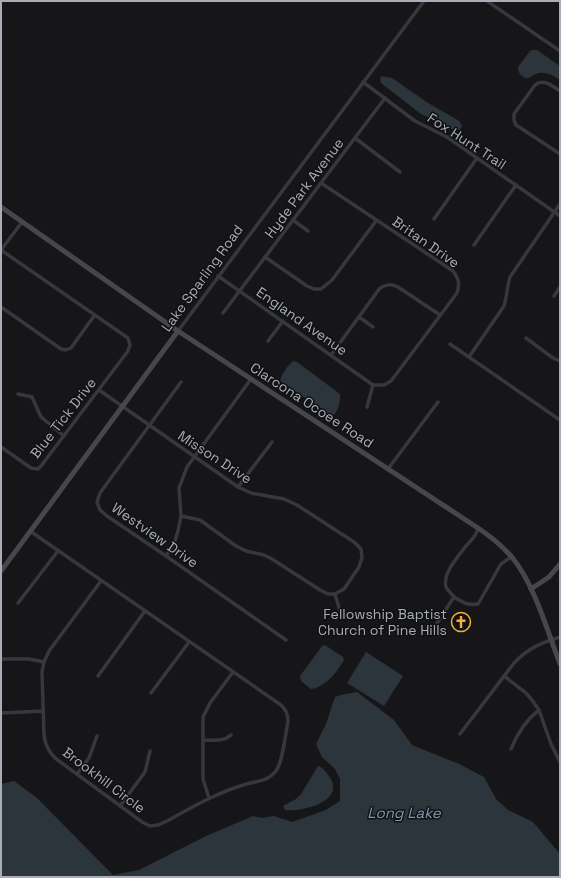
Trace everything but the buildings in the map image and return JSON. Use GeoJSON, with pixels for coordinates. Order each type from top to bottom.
{"type":"FeatureCollection","features":[{"type":"Feature","properties":{"kind":"street","name":"Lake Sparling Road"},"geometry":{"type":"LineString","coordinates":[[1,571],[218,276],[424,1]]}},
{"type":"Feature","properties":{"kind":"street"},"geometry":{"type":"LineString","coordinates":[[487,1],[560,51]]}},
{"type":"Feature","properties":{"kind":"street","name":"Fox Hunt Trail"},"geometry":{"type":"LineString","coordinates":[[363,82],[415,120],[446,137],[560,216]]}},
{"type":"Feature","properties":{"kind":"street"},"geometry":{"type":"LineString","coordinates":[[560,91],[545,82],[539,82],[535,85],[514,114],[514,120],[516,124],[560,154]]}},
{"type":"Feature","properties":{"kind":"street","name":"Hyde Park Avenue"},"geometry":{"type":"LineString","coordinates":[[223,313],[384,98]]}},
{"type":"Feature","properties":{"kind":"street"},"geometry":{"type":"LineString","coordinates":[[355,138],[400,172]]}},
{"type":"Feature","properties":{"kind":"street"},"geometry":{"type":"LineString","coordinates":[[434,219],[477,158]]}},
{"type":"Feature","properties":{"kind":"street","name":"Britan Drive"},"geometry":{"type":"LineString","coordinates":[[321,183],[453,271],[458,277],[460,285],[457,293],[391,381],[384,385],[373,385]]}},
{"type":"Feature","properties":{"kind":"street"},"geometry":{"type":"LineString","coordinates":[[474,245],[516,185]]}},
{"type":"Feature","properties":{"kind":"street"},"geometry":{"type":"LineString","coordinates":[[468,357],[504,306],[510,277],[560,204]]}},
{"type":"Feature","properties":{"kind":"street","name":"Clarcona Ocoee Road"},"geometry":{"type":"LineString","coordinates":[[1,207],[178,331],[495,540],[511,557],[531,589],[560,664]]}},
{"type":"Feature","properties":{"kind":"street"},"geometry":{"type":"LineString","coordinates":[[293,220],[308,232]]}},
{"type":"Feature","properties":{"kind":"street"},"geometry":{"type":"LineString","coordinates":[[265,257],[307,286],[314,289],[321,289],[332,280],[376,221]]}},
{"type":"Feature","properties":{"kind":"street"},"geometry":{"type":"LineString","coordinates":[[1,306],[61,349],[66,350],[71,348],[94,316],[1,250],[22,222]]}},
{"type":"Feature","properties":{"kind":"street","name":"England Avenue"},"geometry":{"type":"LineString","coordinates":[[218,276],[373,385]]}},
{"type":"Feature","properties":{"kind":"street"},"geometry":{"type":"LineString","coordinates":[[331,355],[380,288],[385,285],[391,284],[398,287],[440,315]]}},
{"type":"Feature","properties":{"kind":"street"},"geometry":{"type":"LineString","coordinates":[[554,296],[560,287]]}},
{"type":"Feature","properties":{"kind":"street","name":"Blue Tick Drive"},"geometry":{"type":"LineString","coordinates":[[1,447],[31,468],[38,469],[42,466],[128,351],[130,345],[128,338],[94,316]]}},
{"type":"Feature","properties":{"kind":"street"},"geometry":{"type":"LineString","coordinates":[[359,317],[373,327]]}},
{"type":"Feature","properties":{"kind":"street"},"geometry":{"type":"LineString","coordinates":[[268,341],[283,321]]}},
{"type":"Feature","properties":{"kind":"street"},"geometry":{"type":"LineString","coordinates":[[526,338],[553,358],[560,361]]}},
{"type":"Feature","properties":{"kind":"street"},"geometry":{"type":"LineString","coordinates":[[450,344],[560,420]]}},
{"type":"Feature","properties":{"kind":"street"},"geometry":{"type":"LineString","coordinates":[[166,556],[174,544],[178,531],[181,516],[179,488],[187,467],[251,379]]}},
{"type":"Feature","properties":{"kind":"street","name":"Westview Drive"},"geometry":{"type":"LineString","coordinates":[[182,382],[100,493],[97,502],[100,510],[286,640]]}},
{"type":"Feature","properties":{"kind":"street"},"geometry":{"type":"LineString","coordinates":[[367,406],[373,385]]}},
{"type":"Feature","properties":{"kind":"street","name":"Misson Drive"},"geometry":{"type":"LineString","coordinates":[[99,390],[238,488],[252,493],[284,500],[297,505],[354,542],[361,549],[362,558],[359,567],[344,589],[336,594]]}},
{"type":"Feature","properties":{"kind":"street"},"geometry":{"type":"LineString","coordinates":[[18,394],[32,397],[41,417],[64,436]]}},
{"type":"Feature","properties":{"kind":"street"},"geometry":{"type":"LineString","coordinates":[[388,469],[438,402]]}},
{"type":"Feature","properties":{"kind":"street"},"geometry":{"type":"LineString","coordinates":[[238,488],[272,442]]}},
{"type":"Feature","properties":{"kind":"street"},"geometry":{"type":"LineString","coordinates":[[181,516],[200,520],[236,546],[246,551],[264,555],[320,590],[328,594],[336,594],[342,618]]}},
{"type":"Feature","properties":{"kind":"street"},"geometry":{"type":"LineString","coordinates":[[478,528],[474,538],[448,571],[446,587],[454,597],[463,603],[472,605],[478,604],[501,564],[511,557]]}},
{"type":"Feature","properties":{"kind":"street","name":"Brookhill Circle"},"geometry":{"type":"LineString","coordinates":[[30,531],[281,705],[285,709],[288,716],[288,722],[280,765],[275,772],[268,778],[232,788],[208,798],[158,825],[150,826],[142,822],[77,774],[48,750],[44,743],[42,672],[44,662],[49,652],[101,581]]}},
{"type":"Feature","properties":{"kind":"street"},"geometry":{"type":"LineString","coordinates":[[18,603],[58,551]]}},
{"type":"Feature","properties":{"kind":"street"},"geometry":{"type":"LineString","coordinates":[[531,589],[549,576],[560,564]]}},
{"type":"Feature","properties":{"kind":"street"},"geometry":{"type":"LineString","coordinates":[[439,635],[437,623],[454,597]]}},
{"type":"Feature","properties":{"kind":"street"},"geometry":{"type":"LineString","coordinates":[[98,676],[145,611]]}},
{"type":"Feature","properties":{"kind":"street"},"geometry":{"type":"LineString","coordinates":[[460,734],[504,676],[523,654],[533,647],[560,637]]}},
{"type":"Feature","properties":{"kind":"street"},"geometry":{"type":"LineString","coordinates":[[151,693],[189,642]]}},
{"type":"Feature","properties":{"kind":"street"},"geometry":{"type":"LineString","coordinates":[[1,659],[29,659],[44,662]]}},
{"type":"Feature","properties":{"kind":"street"},"geometry":{"type":"LineString","coordinates":[[208,798],[203,778],[203,716],[233,672]]}},
{"type":"Feature","properties":{"kind":"street"},"geometry":{"type":"LineString","coordinates":[[504,676],[526,693],[539,710],[551,744],[560,762]]}},
{"type":"Feature","properties":{"kind":"street"},"geometry":{"type":"LineString","coordinates":[[511,749],[515,737],[532,715],[539,710]]}},
{"type":"Feature","properties":{"kind":"street"},"geometry":{"type":"LineString","coordinates":[[1,713],[43,712]]}},
{"type":"Feature","properties":{"kind":"street"},"geometry":{"type":"LineString","coordinates":[[203,740],[227,739],[231,735]]}},
{"type":"Feature","properties":{"kind":"street"},"geometry":{"type":"LineString","coordinates":[[77,774],[89,758],[97,736]]}},
{"type":"Feature","properties":{"kind":"street"},"geometry":{"type":"LineString","coordinates":[[120,806],[145,772],[150,751]]}},
{"type":"Feature","properties":{"kind":"water"},"geometry":{"type":"Polygon","coordinates":[[[537,50],[560,66],[560,80],[545,73],[539,73],[527,78],[524,78],[521,75],[518,71],[518,67],[530,51],[537,50]]]}},
{"type":"Feature","properties":{"kind":"water"},"geometry":{"type":"Polygon","coordinates":[[[382,76],[392,78],[428,103],[456,119],[462,126],[460,130],[456,131],[421,114],[381,83],[380,78],[382,76]]]}},
{"type":"Feature","properties":{"kind":"water"},"geometry":{"type":"Polygon","coordinates":[[[294,361],[340,394],[339,405],[334,415],[331,415],[280,381],[285,370],[294,361]]]}},
{"type":"Feature","properties":{"kind":"water"},"geometry":{"type":"Polygon","coordinates":[[[325,645],[343,657],[344,660],[326,682],[316,688],[311,689],[301,681],[300,676],[322,646],[325,645]]]}},
{"type":"Feature","properties":{"kind":"water"},"geometry":{"type":"Polygon","coordinates":[[[366,652],[403,676],[384,706],[347,683],[366,652]]]}},
{"type":"Feature","properties":{"kind":"water","name":"Long Lake"},"geometry":{"type":"Polygon","coordinates":[[[357,692],[394,720],[412,745],[459,764],[484,777],[496,799],[508,810],[533,822],[560,854],[560,877],[1,877],[1,784],[14,781],[37,798],[113,875],[139,870],[206,836],[253,816],[262,818],[274,816],[292,822],[326,810],[340,801],[340,779],[335,769],[322,757],[316,744],[326,724],[335,697],[357,692]]]}},
{"type":"Feature","properties":{"kind":"water"},"geometry":{"type":"Polygon","coordinates":[[[318,766],[326,771],[333,785],[332,792],[328,798],[312,807],[285,810],[283,806],[296,799],[301,794],[318,766]]]}},
{"type":"Feature","properties":{"kind":"place","name":"Fellowship Baptist Church of Pine Hills"},"geometry":{"type":"Point","coordinates":[461,622]}}]}
